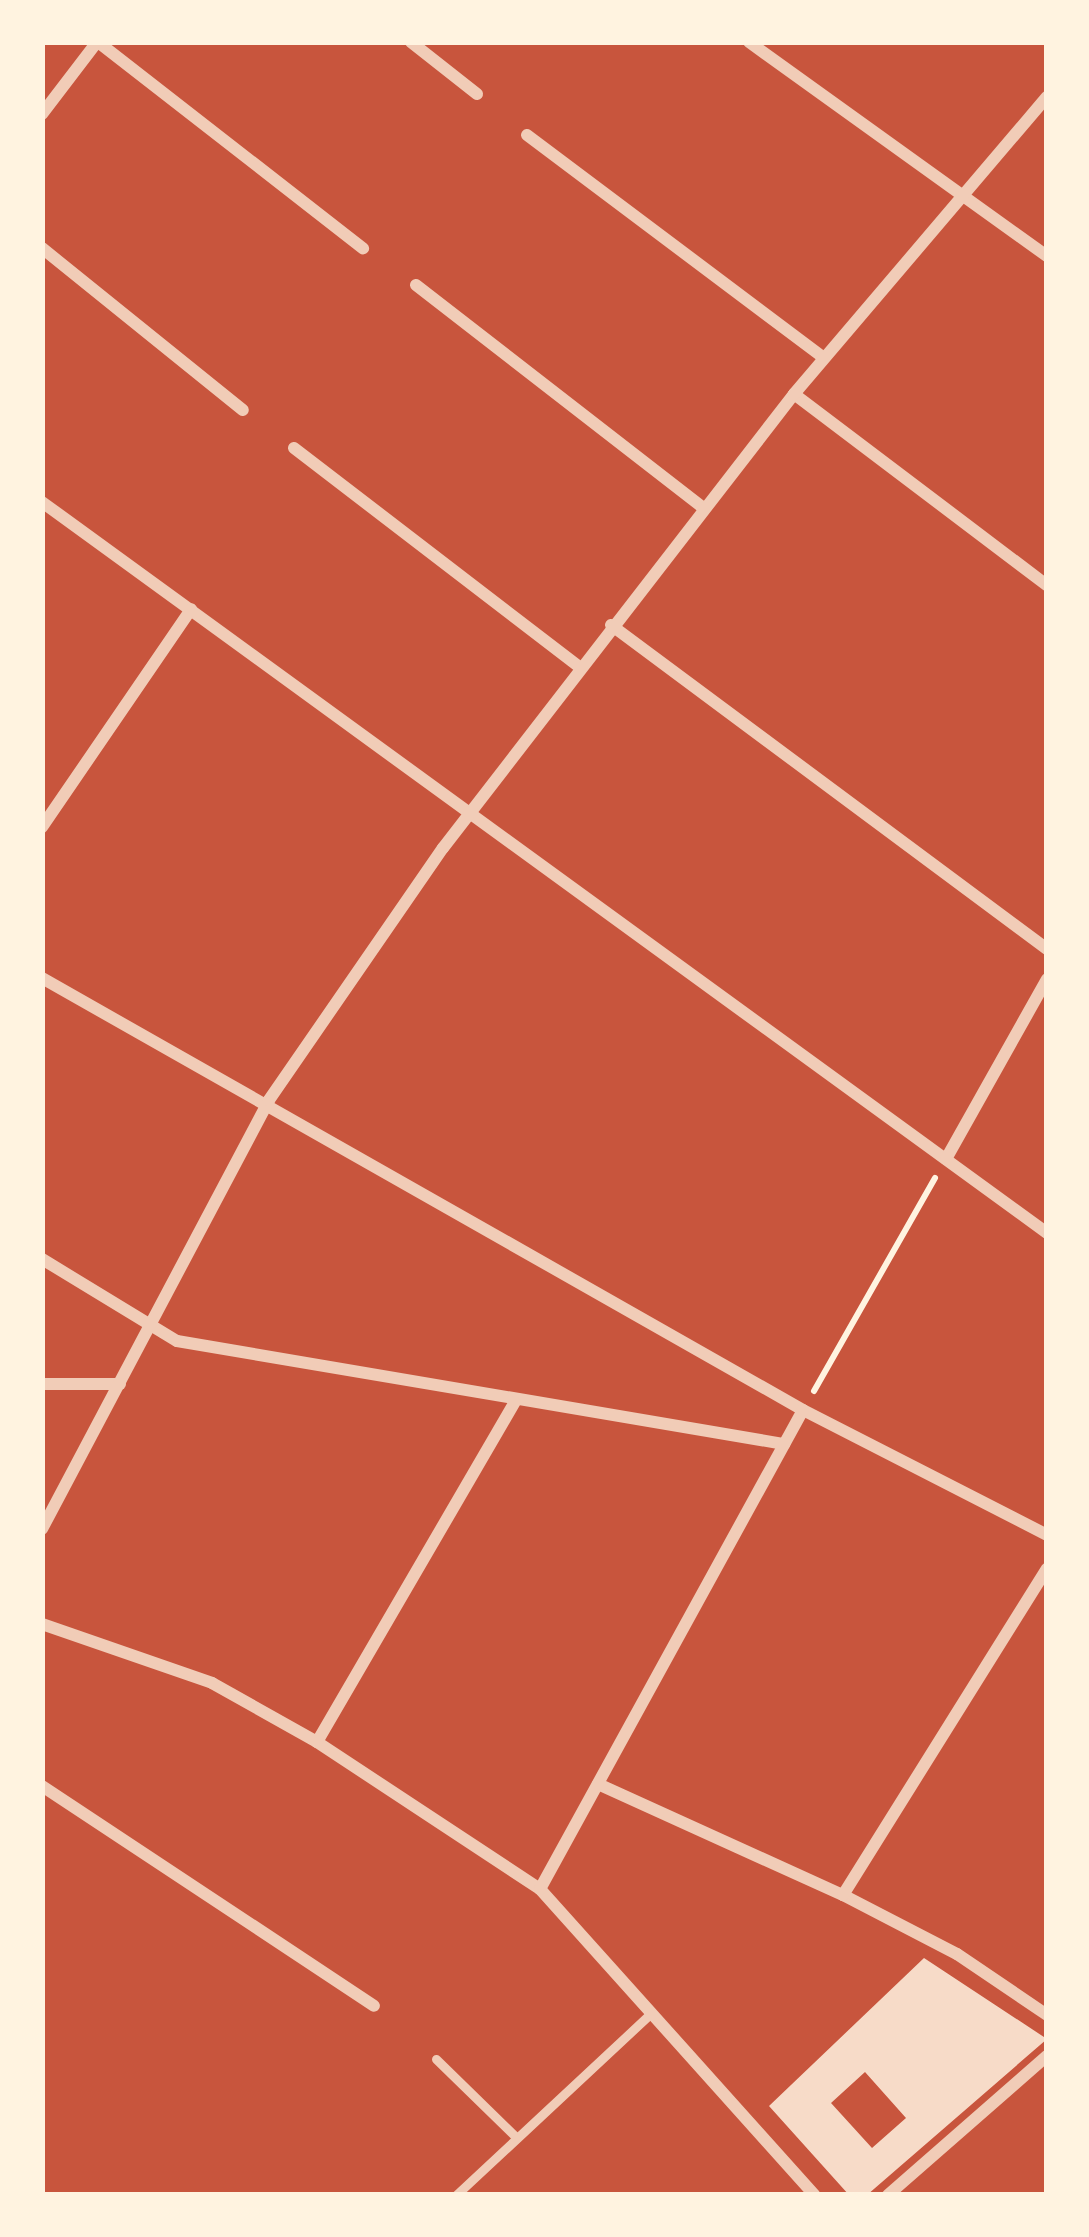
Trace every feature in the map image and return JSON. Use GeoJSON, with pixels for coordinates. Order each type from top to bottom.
{"type":"FeatureCollection","features":[{"type":"Feature","properties":{"kind":"street"},"geometry":{"type":"LineString","coordinates":[[42,113],[98,42],[363,248]]}},
{"type":"Feature","properties":{"kind":"street"},"geometry":{"type":"LineString","coordinates":[[410,42],[477,94]]}},
{"type":"Feature","properties":{"kind":"street"},"geometry":{"type":"LineString","coordinates":[[749,42],[1047,256]]}},
{"type":"Feature","properties":{"kind":"street"},"geometry":{"type":"LineString","coordinates":[[42,1529],[269,1100],[471,811],[794,394],[1047,97]]}},
{"type":"Feature","properties":{"kind":"street"},"geometry":{"type":"LineString","coordinates":[[527,135],[824,358]]}},
{"type":"Feature","properties":{"kind":"street"},"geometry":{"type":"LineString","coordinates":[[42,248],[243,410]]}},
{"type":"Feature","properties":{"kind":"street"},"geometry":{"type":"LineString","coordinates":[[416,286],[704,508]]}},
{"type":"Feature","properties":{"kind":"street"},"geometry":{"type":"LineString","coordinates":[[794,394],[1047,585]]}},
{"type":"Feature","properties":{"kind":"street"},"geometry":{"type":"LineString","coordinates":[[294,448],[579,667]]}},
{"type":"Feature","properties":{"kind":"street"},"geometry":{"type":"LineString","coordinates":[[42,502],[1047,1233]]}},
{"type":"Feature","properties":{"kind":"street"},"geometry":{"type":"LineString","coordinates":[[42,827],[191,609]]}},
{"type":"Feature","properties":{"kind":"street"},"geometry":{"type":"LineString","coordinates":[[611,625],[1047,949]]}},
{"type":"Feature","properties":{"kind":"street"},"geometry":{"type":"LineString","coordinates":[[42,978],[269,1100],[803,1410],[1047,1535]]}},
{"type":"Feature","properties":{"kind":"street"},"geometry":{"type":"LineString","coordinates":[[946,1159],[1047,979]]}},
{"type":"Feature","properties":{"kind":"street"},"geometry":{"type":"LineString","coordinates":[[42,1259],[177,1342],[784,1444]]}},
{"type":"Feature","properties":{"kind":"street"},"geometry":{"type":"LineString","coordinates":[[42,1384],[120,1384]]}},
{"type":"Feature","properties":{"kind":"street"},"geometry":{"type":"LineString","coordinates":[[316,1742],[515,1402]]}},
{"type":"Feature","properties":{"kind":"street"},"geometry":{"type":"LineString","coordinates":[[540,1889],[803,1410]]}},
{"type":"Feature","properties":{"kind":"street"},"geometry":{"type":"LineString","coordinates":[[843,1895],[1047,1568]]}},
{"type":"Feature","properties":{"kind":"street"},"geometry":{"type":"LineString","coordinates":[[42,1624],[188,1672],[316,1742],[540,1889],[815,2195]]}},
{"type":"Feature","properties":{"kind":"street"},"geometry":{"type":"LineString","coordinates":[[598,1784],[843,1895],[957,1954],[1047,2015]]}},
{"type":"Feature","properties":{"kind":"street"},"geometry":{"type":"LineString","coordinates":[[42,1786],[374,2006]]}},
{"type":"Feature","properties":{"kind":"street"},"geometry":{"type":"LineString","coordinates":[[888,2195],[1047,2056]]}},
{"type":"Feature","properties":{"kind":"lane"},"geometry":{"type":"LineString","coordinates":[[456,2195],[651,2013]]}},
{"type":"Feature","properties":{"kind":"lane"},"geometry":{"type":"LineString","coordinates":[[436,2059],[516,2137]]}},
{"type":"Feature","properties":{"kind":"path"},"geometry":{"type":"LineString","coordinates":[[803,1410],[946,1159]]}},
{"type":"Feature","properties":{"kind":"building"},"geometry":{"type":"Polygon","coordinates":[[[924,1958],[1047,2039],[867,2195],[849,2195],[769,2106],[924,1958]],[[865,2072],[831,2103],[872,2148],[906,2118],[865,2072]]]}}]}
